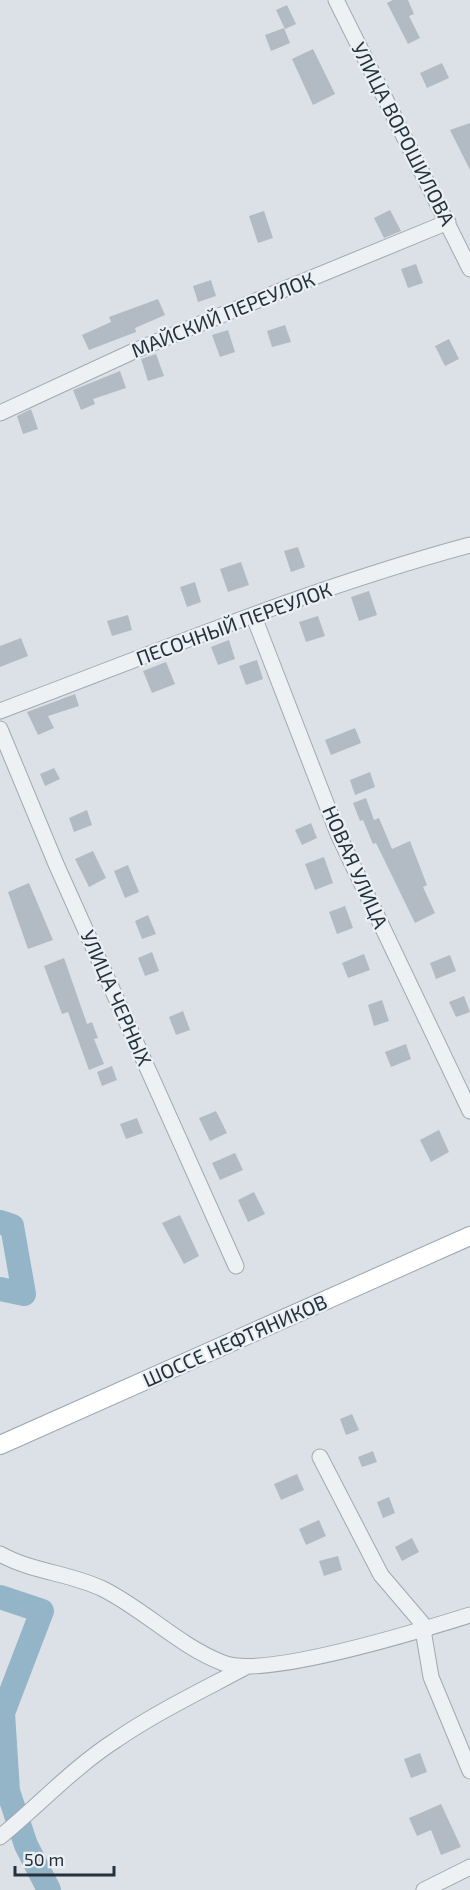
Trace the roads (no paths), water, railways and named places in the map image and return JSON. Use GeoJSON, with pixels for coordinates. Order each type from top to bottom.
{"type":"FeatureCollection","features":[{"type":"Feature","properties":{"kind":"main road","name":"ШОССЕ НЕФТЯНИКОВ"},"geometry":{"type":"LineString","coordinates":[[0,1445],[470,1236]]}},
{"type":"Feature","properties":{"kind":"street","name":"УЛИЦА ВОРОШИЛОВА"},"geometry":{"type":"LineString","coordinates":[[336,0],[470,269]]}},
{"type":"Feature","properties":{"kind":"street","name":"МАЙСКИЙ ПЕРЕУЛОК"},"geometry":{"type":"LineString","coordinates":[[0,413],[134,351],[448,222]]}},
{"type":"Feature","properties":{"kind":"street","name":"ПЕСОЧНЫЙ ПЕРЕУЛОК"},"geometry":{"type":"LineString","coordinates":[[0,711],[254,616],[404,563],[470,545]]}},
{"type":"Feature","properties":{"kind":"street","name":"НОВАЯ УЛИЦА"},"geometry":{"type":"LineString","coordinates":[[254,616],[338,834],[470,1111]]}},
{"type":"Feature","properties":{"kind":"street","name":"УЛИЦА ЧЕРНЫХ"},"geometry":{"type":"LineString","coordinates":[[0,729],[56,864],[236,1266]]}},
{"type":"Feature","properties":{"kind":"street"},"geometry":{"type":"LineString","coordinates":[[320,1457],[381,1575],[425,1629],[431,1677],[470,1771]]}},
{"type":"Feature","properties":{"kind":"street"},"geometry":{"type":"LineString","coordinates":[[0,1554],[26,1566],[74,1578],[103,1589],[195,1649],[225,1664],[244,1668]]}},
{"type":"Feature","properties":{"kind":"street"},"geometry":{"type":"LineString","coordinates":[[0,1837],[48,1797],[86,1761],[116,1740],[160,1712],[244,1668],[354,1648],[470,1615]]}},
{"type":"Feature","properties":{"kind":"street"},"geometry":{"type":"LineString","coordinates":[[424,1890],[470,1867]]}},
{"type":"Feature","properties":{"kind":"waterway"},"geometry":{"type":"LineString","coordinates":[[0,1222],[12,1226],[24,1294],[0,1289]]}},
{"type":"Feature","properties":{"kind":"waterway"},"geometry":{"type":"LineString","coordinates":[[0,1597],[42,1611],[3,1713],[8,1791],[26,1845],[49,1890]]}}]}
